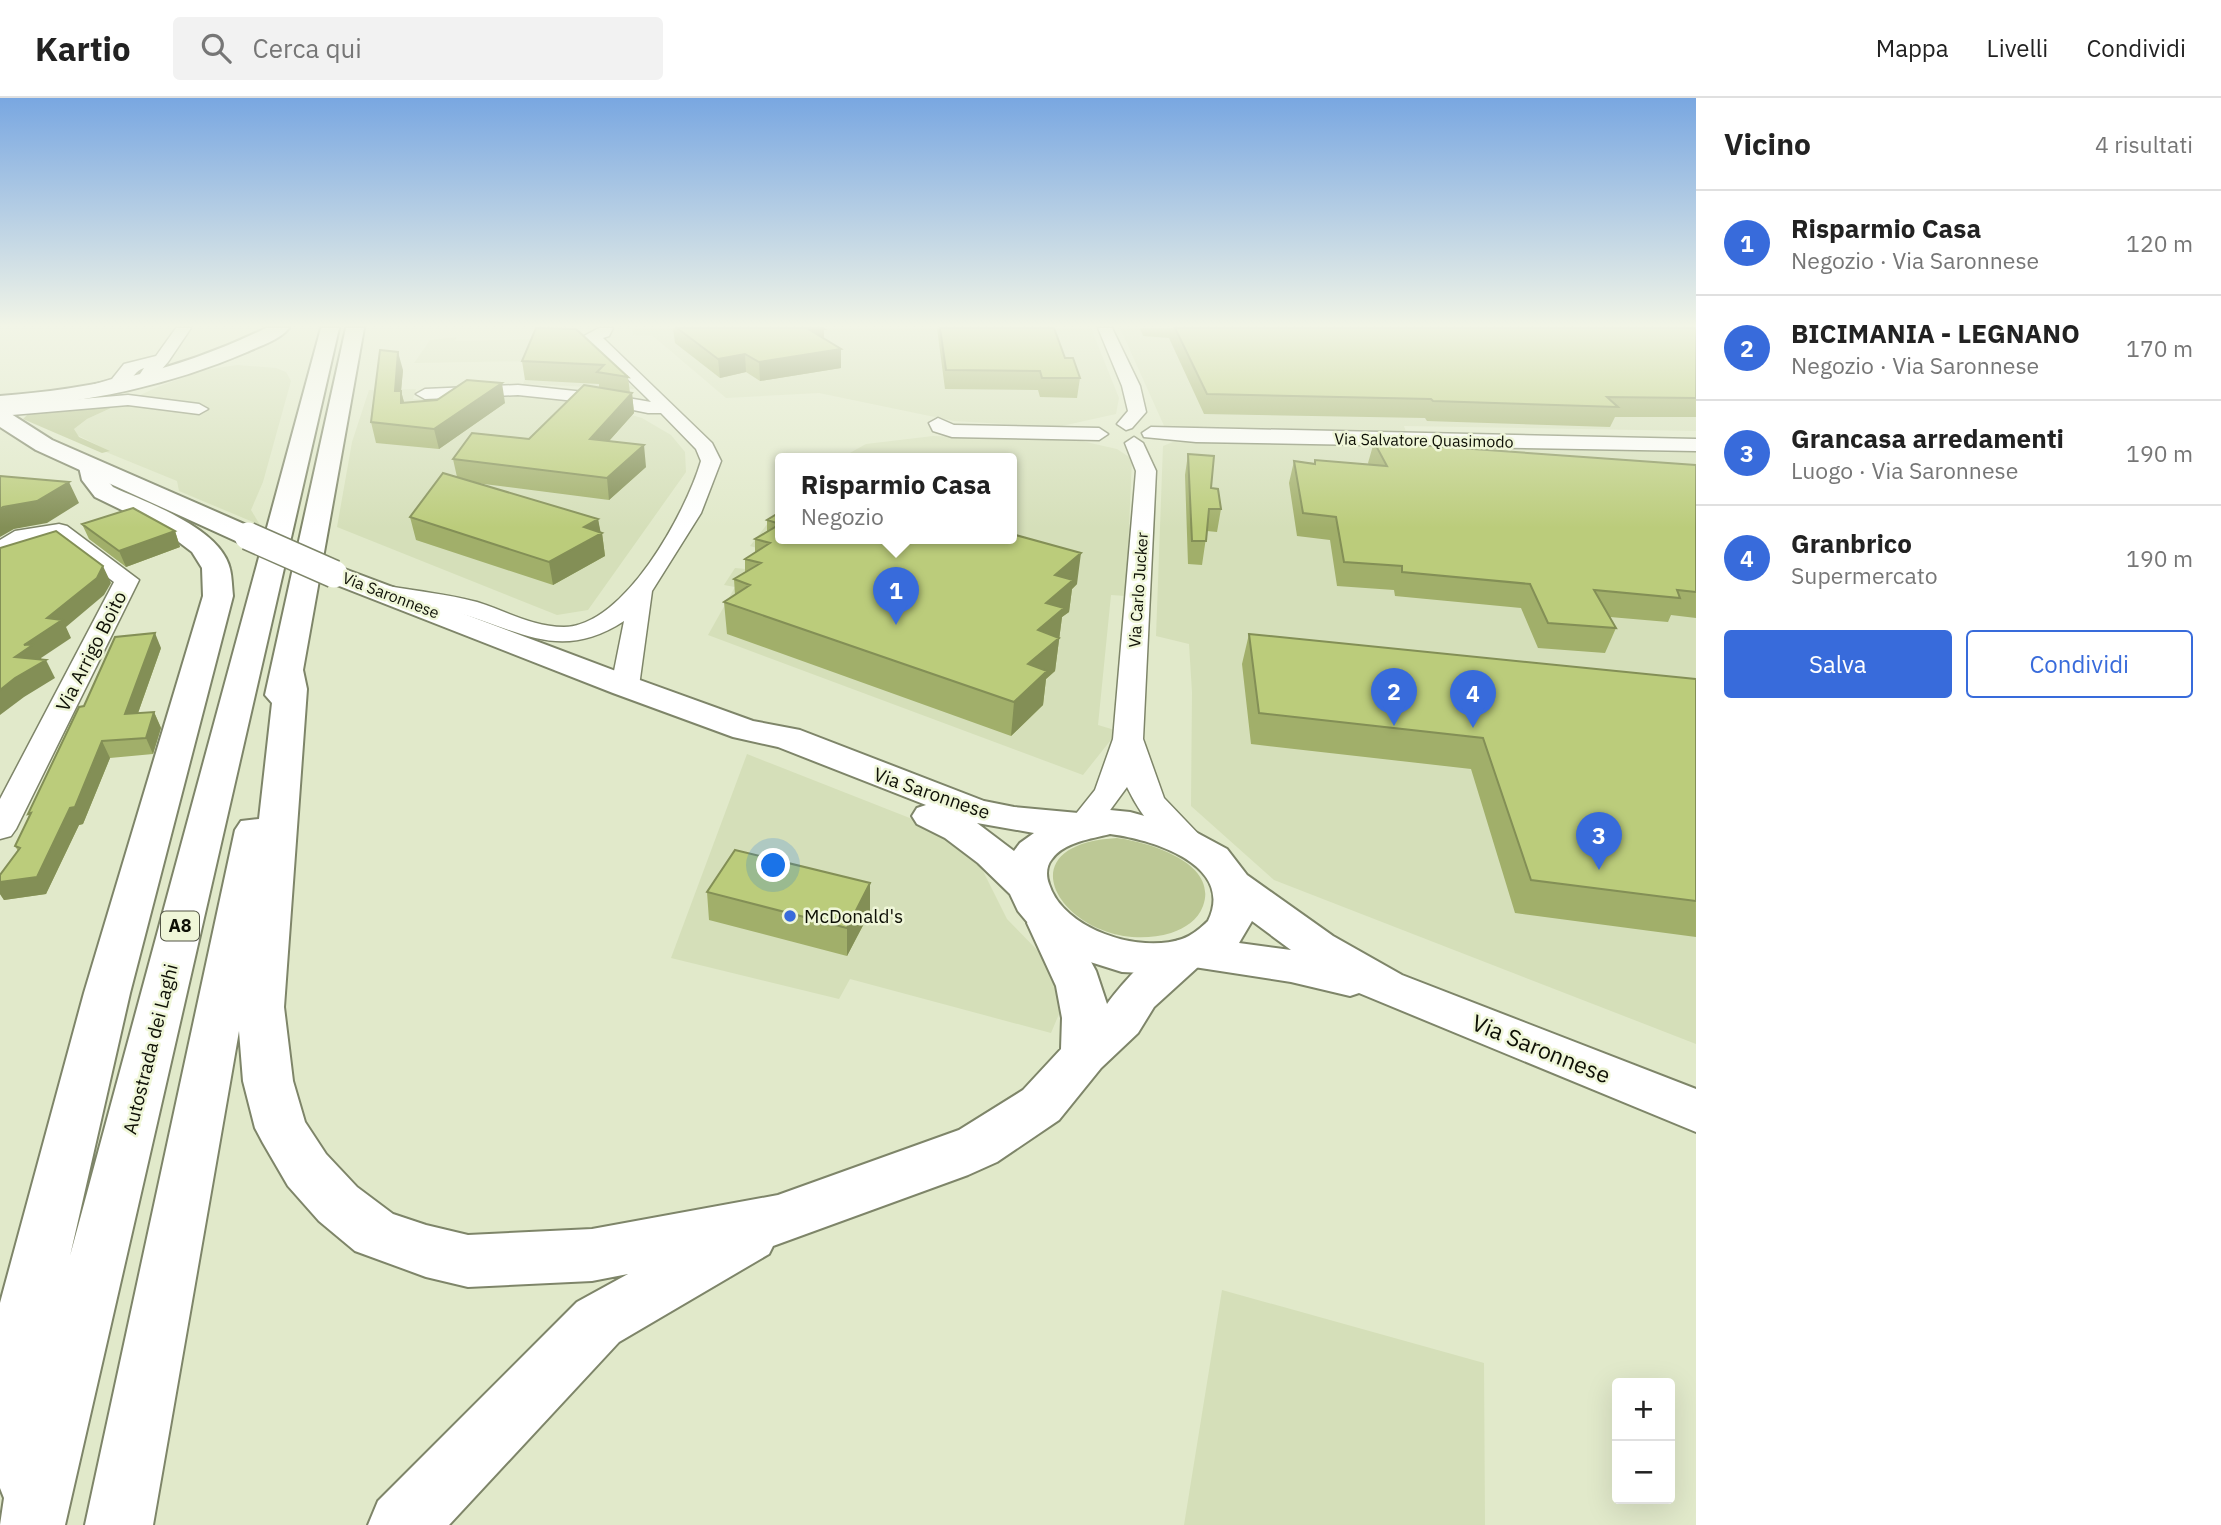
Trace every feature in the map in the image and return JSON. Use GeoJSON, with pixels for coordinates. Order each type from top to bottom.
{"type":"FeatureCollection","features":[{"type":"Feature","properties":{"kind":"main road"},"geometry":{"type":"LineString","coordinates":[[1,395],[53,399],[82,395]]}},
{"type":"Feature","properties":{"kind":"main road","name":"Autostrada dei Laghi"},"geometry":{"type":"LineString","coordinates":[[30,1525],[313,395]]}},
{"type":"Feature","properties":{"kind":"main road"},"geometry":{"type":"LineString","coordinates":[[119,1525],[342,395]]}},
{"type":"Feature","properties":{"kind":"main road","name":"Via Saronnese"},"geometry":{"type":"LineString","coordinates":[[0,417],[44,445],[334,574],[625,686],[746,730],[787,738],[975,811],[1083,825]]}},
{"type":"Feature","properties":{"kind":"main road","name":"Via Saronnese"},"geometry":{"type":"LineString","coordinates":[[0,439],[44,445]]}},
{"type":"Feature","properties":{"kind":"main road"},"geometry":{"type":"LineString","coordinates":[[30,1525],[28,1309],[107,993],[218,596],[216,568],[211,556],[202,546],[172,524],[104,492],[97,486],[91,467]]}},
{"type":"Feature","properties":{"kind":"main road"},"geometry":{"type":"LineString","coordinates":[[287,670],[290,689],[261,1007],[268,1081],[281,1128],[307,1170],[338,1204],[375,1233],[426,1251],[468,1261],[592,1255],[778,1220],[948,1160],[978,1146],[1041,1105],[1084,1055],[1121,1020],[1138,995],[1188,954],[1217,939],[1231,922],[1235,903],[1230,883],[1215,861],[1191,843],[1166,832],[1110,822],[1083,825],[1045,840],[1034,851],[1027,868],[1025,885],[1032,901],[1049,923],[1083,990],[1088,1013],[1084,1055]]}},
{"type":"Feature","properties":{"kind":"main road","name":"Via Saronnese"},"geometry":{"type":"LineString","coordinates":[[746,730],[771,751],[950,823],[983,843],[1025,885]]}},
{"type":"Feature","properties":{"kind":"main road","name":"Via Saronnese"},"geometry":{"type":"LineString","coordinates":[[1230,883],[1317,947],[1386,987],[1696,1111]]}},
{"type":"Feature","properties":{"kind":"main road"},"geometry":{"type":"LineString","coordinates":[[1049,923],[1076,942],[1110,954],[1147,959],[1188,954]]}},
{"type":"Feature","properties":{"kind":"main road","name":"Via Saronnese"},"geometry":{"type":"LineString","coordinates":[[1188,954],[1291,966],[1386,987]]}},
{"type":"Feature","properties":{"kind":"main road"},"geometry":{"type":"LineString","coordinates":[[402,1525],[598,1322],[778,1220]]}},
{"type":"Feature","properties":{"kind":"street"},"geometry":{"type":"LineString","coordinates":[[1,395],[60,395]]}},
{"type":"Feature","properties":{"kind":"street"},"geometry":{"type":"LineString","coordinates":[[560,395],[648,408],[666,407]]}},
{"type":"Feature","properties":{"kind":"street"},"geometry":{"type":"LineString","coordinates":[[387,593],[466,607],[548,635],[583,631],[613,619],[641,593],[702,493],[711,461],[705,447],[653,395]]}},
{"type":"Feature","properties":{"kind":"street"},"geometry":{"type":"LineString","coordinates":[[938,423],[940,427],[952,430],[1099,434],[1098,430],[1104,425],[1137,433],[1137,412],[1132,395]]}},
{"type":"Feature","properties":{"kind":"street"},"geometry":{"type":"LineString","coordinates":[[0,411],[128,400],[198,409]]}},
{"type":"Feature","properties":{"kind":"street","name":"Via Salvatore Quasimodo"},"geometry":{"type":"LineString","coordinates":[[1137,433],[1696,445]]}},
{"type":"Feature","properties":{"kind":"street","name":"Via Carlo Jucker"},"geometry":{"type":"LineString","coordinates":[[1083,825],[1109,793],[1117,777],[1128,739],[1146,471],[1137,433]]}},
{"type":"Feature","properties":{"kind":"street","name":"Via Arrigo Boito"},"geometry":{"type":"LineString","coordinates":[[0,549],[23,536],[59,531],[127,580],[2,821]]}},
{"type":"Feature","properties":{"kind":"street"},"geometry":{"type":"LineString","coordinates":[[625,686],[641,593]]}},
{"type":"Feature","properties":{"kind":"street","name":"Via Carlo Jucker"},"geometry":{"type":"LineString","coordinates":[[1128,739],[1147,801],[1163,820],[1191,843]]}},
{"type":"Feature","properties":{"kind":"shaded area"},"geometry":{"type":"Polygon","coordinates":[[[141,395],[287,395],[263,482],[251,510],[260,525],[179,491],[177,481],[106,452],[109,451],[75,434],[74,429],[87,419],[141,395]]]}},
{"type":"Feature","properties":{"kind":"shaded area"},"geometry":{"type":"Polygon","coordinates":[[[367,395],[414,395],[413,399],[541,396],[578,400],[642,418],[671,435],[685,452],[686,472],[588,610],[557,615],[337,527],[352,442],[367,395]]]}},
{"type":"Feature","properties":{"kind":"shaded area"},"geometry":{"type":"Polygon","coordinates":[[[722,395],[789,395],[726,398],[722,395]]]}},
{"type":"Feature","properties":{"kind":"shaded area"},"geometry":{"type":"Polygon","coordinates":[[[827,395],[1118,395],[1119,398],[1116,414],[1057,427],[954,421],[827,395]]]}},
{"type":"Feature","properties":{"kind":"shaded area"},"geometry":{"type":"Polygon","coordinates":[[[1150,395],[1696,395],[1696,431],[1404,426],[1406,432],[1165,428],[1150,395]]]}},
{"type":"Feature","properties":{"kind":"shaded area"},"geometry":{"type":"Polygon","coordinates":[[[122,403],[87,419],[74,429],[79,437],[110,451],[102,453],[23,419],[28,414],[41,410],[122,403]]]}},
{"type":"Feature","properties":{"kind":"shaded area"},"geometry":{"type":"Polygon","coordinates":[[[933,436],[1077,440],[1117,449],[1132,459],[1126,596],[1111,595],[1098,725],[1118,731],[1083,775],[708,635],[735,587],[724,585],[735,568],[746,569],[757,548],[750,546],[775,514],[775,544],[1017,544],[1017,453],[850,453],[866,444],[933,436]]]}},
{"type":"Feature","properties":{"kind":"shaded area"},"geometry":{"type":"Polygon","coordinates":[[[1173,442],[1696,452],[1696,1044],[1274,880],[1191,806],[1192,692],[1189,644],[1156,636],[1163,446],[1173,442]]]}},
{"type":"Feature","properties":{"kind":"shaded area"},"geometry":{"type":"Polygon","coordinates":[[[747,754],[925,824],[978,861],[1007,919],[1041,954],[1062,994],[1059,1014],[1051,1033],[850,979],[839,999],[671,958],[747,754]]]}},
{"type":"Feature","properties":{"kind":"shaded area"},"geometry":{"type":"Polygon","coordinates":[[[1117,838],[1162,850],[1191,866],[1201,877],[1205,891],[1203,906],[1186,926],[1171,933],[1136,937],[1105,931],[1079,917],[1061,899],[1053,879],[1058,860],[1079,845],[1117,838]]]}},
{"type":"Feature","properties":{"kind":"shaded area"},"geometry":{"type":"Polygon","coordinates":[[[1222,1290],[1484,1363],[1485,1525],[1184,1525],[1222,1290]]]}},
{"type":"Feature","properties":{"kind":"building"},"geometry":{"type":"Polygon","coordinates":[[[374,395],[401,395],[401,403],[437,400],[445,395],[485,395],[434,429],[371,422],[374,395]]]}},
{"type":"Feature","properties":{"kind":"building"},"geometry":{"type":"Polygon","coordinates":[[[574,395],[631,395],[590,439],[644,445],[607,478],[453,459],[472,433],[529,439],[574,395]]]}},
{"type":"Feature","properties":{"kind":"building"},"geometry":{"type":"Polygon","coordinates":[[[1234,395],[1696,395],[1696,398],[1607,397],[1618,407],[1234,395]]]}},
{"type":"Feature","properties":{"kind":"building"},"geometry":{"type":"Polygon","coordinates":[[[1374,442],[1696,465],[1696,592],[1677,590],[1680,598],[1594,590],[1616,628],[1548,623],[1530,584],[1402,572],[1402,566],[1344,562],[1336,517],[1303,513],[1294,461],[1315,464],[1315,460],[1387,466],[1374,442]]]}},
{"type":"Feature","properties":{"kind":"building"},"geometry":{"type":"Polygon","coordinates":[[[1188,454],[1214,456],[1211,488],[1218,489],[1221,509],[1209,509],[1206,541],[1192,541],[1188,454]]]}},
{"type":"Feature","properties":{"kind":"building"},"geometry":{"type":"Polygon","coordinates":[[[443,473],[598,519],[584,527],[602,533],[549,562],[410,517],[443,473]]]}},
{"type":"Feature","properties":{"kind":"building"},"geometry":{"type":"Polygon","coordinates":[[[0,476],[69,482],[37,501],[0,509],[0,476]]]}},
{"type":"Feature","properties":{"kind":"building"},"geometry":{"type":"Polygon","coordinates":[[[133,508],[175,531],[119,551],[82,524],[133,508]]]}},
{"type":"Feature","properties":{"kind":"building"},"geometry":{"type":"Polygon","coordinates":[[[775,527],[775,544],[1017,544],[1017,535],[1081,553],[1055,575],[1073,580],[1046,603],[1064,608],[1038,630],[1059,638],[1028,664],[1047,671],[1014,702],[724,602],[750,585],[734,579],[761,563],[745,559],[770,543],[755,539],[775,527]]]}},
{"type":"Feature","properties":{"kind":"building"},"geometry":{"type":"Polygon","coordinates":[[[56,531],[103,566],[97,578],[47,618],[62,620],[24,645],[34,644],[15,657],[46,660],[0,690],[0,548],[56,531]]]}},
{"type":"Feature","properties":{"kind":"building"},"geometry":{"type":"Polygon","coordinates":[[[155,633],[125,714],[154,712],[146,738],[102,741],[75,807],[70,808],[37,877],[0,882],[0,875],[20,848],[15,846],[31,813],[28,814],[79,707],[84,706],[115,637],[155,633]]]}},
{"type":"Feature","properties":{"kind":"building"},"geometry":{"type":"Polygon","coordinates":[[[1249,634],[1696,679],[1696,901],[1531,880],[1483,738],[1259,713],[1249,634]]]}},
{"type":"Feature","properties":{"kind":"building"},"geometry":{"type":"Polygon","coordinates":[[[735,850],[870,883],[847,928],[707,892],[735,850]]]}},
{"type":"Feature","properties":{"kind":"place","name":"Risparmio Casa"},"geometry":{"type":"Point","coordinates":[896,625]}},
{"type":"Feature","properties":{"kind":"place","name":"BICIMANIA - LEGNANO"},"geometry":{"type":"Point","coordinates":[1394,726]}},
{"type":"Feature","properties":{"kind":"place","name":"Granbrico"},"geometry":{"type":"Point","coordinates":[1473,728]}},
{"type":"Feature","properties":{"kind":"place","name":"Grancasa arredamenti"},"geometry":{"type":"Point","coordinates":[1599,870]}},
{"type":"Feature","properties":{"kind":"place","name":"McDonald's"},"geometry":{"type":"Point","coordinates":[790,916]}}]}
